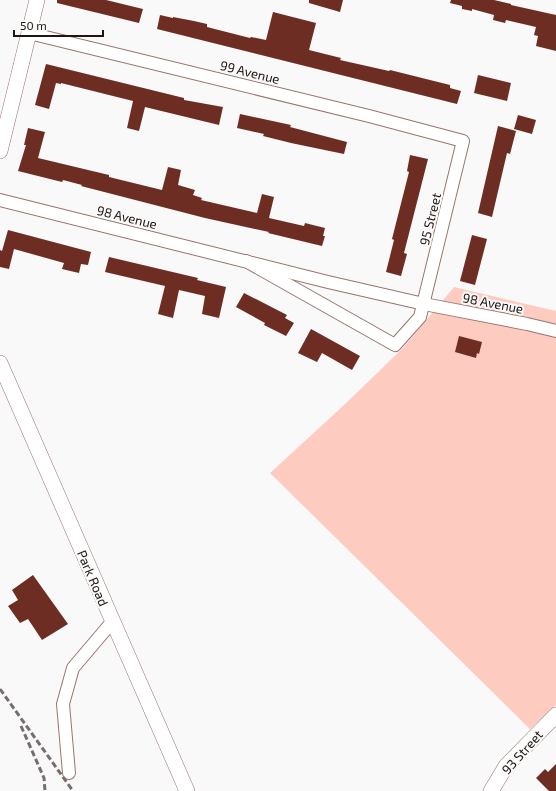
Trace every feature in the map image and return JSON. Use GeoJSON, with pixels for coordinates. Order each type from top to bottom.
{"type":"FeatureCollection","features":[{"type":"Feature","properties":{"kind":"street"},"geometry":{"type":"LineString","coordinates":[[0,151],[37,0]]}},
{"type":"Feature","properties":{"kind":"street","name":"99 Avenue"},"geometry":{"type":"LineString","coordinates":[[29,33],[369,116],[463,141]]}},
{"type":"Feature","properties":{"kind":"street","name":"95 Street"},"geometry":{"type":"LineString","coordinates":[[424,304],[463,141]]}},
{"type":"Feature","properties":{"kind":"street","name":"98 Avenue"},"geometry":{"type":"LineString","coordinates":[[0,200],[328,282],[424,304],[523,323],[556,331]]}},
{"type":"Feature","properties":{"kind":"street","name":"98 Avenue"},"geometry":{"type":"LineString","coordinates":[[246,261],[395,345],[420,317],[424,304]]}},
{"type":"Feature","properties":{"kind":"street","name":"Park Road"},"geometry":{"type":"LineString","coordinates":[[0,364],[187,791]]}},
{"type":"Feature","properties":{"kind":"street"},"geometry":{"type":"LineString","coordinates":[[69,773],[63,704],[73,668],[112,622]]}},
{"type":"Feature","properties":{"kind":"street","name":"93 Street"},"geometry":{"type":"LineString","coordinates":[[491,791],[506,766],[556,715]]}},
{"type":"Feature","properties":{"kind":"shaded area"},"geometry":{"type":"Polygon","coordinates":[[[454,287],[556,311],[556,705],[530,729],[270,473],[402,349],[454,287]]]}},
{"type":"Feature","properties":{"kind":"building"},"geometry":{"type":"Polygon","coordinates":[[[57,0],[106,0],[143,9],[139,23],[57,3],[57,0]]]}},
{"type":"Feature","properties":{"kind":"building"},"geometry":{"type":"Polygon","coordinates":[[[309,0],[343,0],[340,12],[309,3],[309,0]]]}},
{"type":"Feature","properties":{"kind":"building"},"geometry":{"type":"Polygon","coordinates":[[[451,0],[494,0],[556,15],[556,51],[536,46],[538,36],[534,35],[536,27],[506,20],[505,23],[493,20],[494,15],[472,9],[472,11],[462,9],[462,6],[450,3],[451,0]]]}},
{"type":"Feature","properties":{"kind":"building"},"geometry":{"type":"Polygon","coordinates":[[[273,12],[316,23],[309,50],[341,58],[340,60],[390,70],[450,85],[450,88],[461,91],[457,104],[157,29],[160,15],[207,24],[207,27],[250,38],[266,40],[273,12]]]}},
{"type":"Feature","properties":{"kind":"building"},"geometry":{"type":"Polygon","coordinates":[[[46,64],[184,98],[184,100],[223,107],[219,125],[145,107],[139,131],[127,128],[133,101],[61,83],[56,83],[49,109],[35,105],[46,64]]]}},
{"type":"Feature","properties":{"kind":"building"},"geometry":{"type":"Polygon","coordinates":[[[478,75],[511,83],[507,101],[474,93],[478,75]]]}},
{"type":"Feature","properties":{"kind":"building"},"geometry":{"type":"Polygon","coordinates":[[[240,114],[291,125],[290,127],[347,142],[344,154],[291,143],[263,136],[264,134],[237,128],[240,114]]]}},
{"type":"Feature","properties":{"kind":"building"},"geometry":{"type":"Polygon","coordinates":[[[518,115],[536,120],[532,134],[514,129],[518,115]]]}},
{"type":"Feature","properties":{"kind":"building"},"geometry":{"type":"Polygon","coordinates":[[[498,126],[516,131],[510,154],[507,153],[492,217],[478,213],[498,126]]]}},
{"type":"Feature","properties":{"kind":"building"},"geometry":{"type":"Polygon","coordinates":[[[28,128],[45,132],[38,158],[109,175],[109,177],[162,190],[168,167],[181,170],[178,185],[195,190],[193,195],[202,198],[201,200],[257,213],[262,194],[274,197],[269,218],[304,226],[305,223],[325,228],[323,236],[325,236],[322,246],[268,233],[269,232],[205,218],[63,180],[62,182],[18,171],[26,145],[24,145],[28,128]]]}},
{"type":"Feature","properties":{"kind":"building"},"geometry":{"type":"Polygon","coordinates":[[[410,155],[428,159],[404,253],[407,254],[401,276],[386,272],[394,240],[392,239],[409,172],[407,171],[410,155]]]}},
{"type":"Feature","properties":{"kind":"building"},"geometry":{"type":"Polygon","coordinates":[[[8,230],[91,252],[88,265],[81,264],[79,273],[62,269],[64,263],[14,249],[9,269],[0,267],[0,250],[2,251],[8,230]]]}},
{"type":"Feature","properties":{"kind":"building"},"geometry":{"type":"Polygon","coordinates":[[[472,235],[487,239],[475,285],[460,281],[472,235]]]}},
{"type":"Feature","properties":{"kind":"building"},"geometry":{"type":"Polygon","coordinates":[[[109,257],[198,278],[197,280],[226,287],[219,318],[202,314],[205,296],[179,290],[173,318],[158,314],[165,286],[105,272],[109,257]]]}},
{"type":"Feature","properties":{"kind":"building"},"geometry":{"type":"Polygon","coordinates":[[[244,293],[287,315],[285,318],[294,323],[286,336],[264,325],[265,323],[236,307],[244,293]]]}},
{"type":"Feature","properties":{"kind":"building"},"geometry":{"type":"Polygon","coordinates":[[[311,329],[360,356],[352,370],[322,353],[317,362],[298,353],[311,329]]]}},
{"type":"Feature","properties":{"kind":"building"},"geometry":{"type":"Polygon","coordinates":[[[459,336],[482,342],[479,354],[477,353],[476,358],[455,352],[459,336]]]}},
{"type":"Feature","properties":{"kind":"building"},"geometry":{"type":"Polygon","coordinates":[[[33,575],[68,624],[42,640],[28,619],[20,623],[8,606],[18,600],[12,590],[33,575]]]}},
{"type":"Feature","properties":{"kind":"building"},"geometry":{"type":"Polygon","coordinates":[[[556,764],[556,791],[549,791],[536,778],[545,769],[548,772],[556,764]]]}},
{"type":"Feature","properties":{"kind":"railway"},"geometry":{"type":"LineString","coordinates":[[0,689],[73,791]]}},
{"type":"Feature","properties":{"kind":"railway"},"geometry":{"type":"LineString","coordinates":[[21,726],[44,778],[45,791]]}}]}
